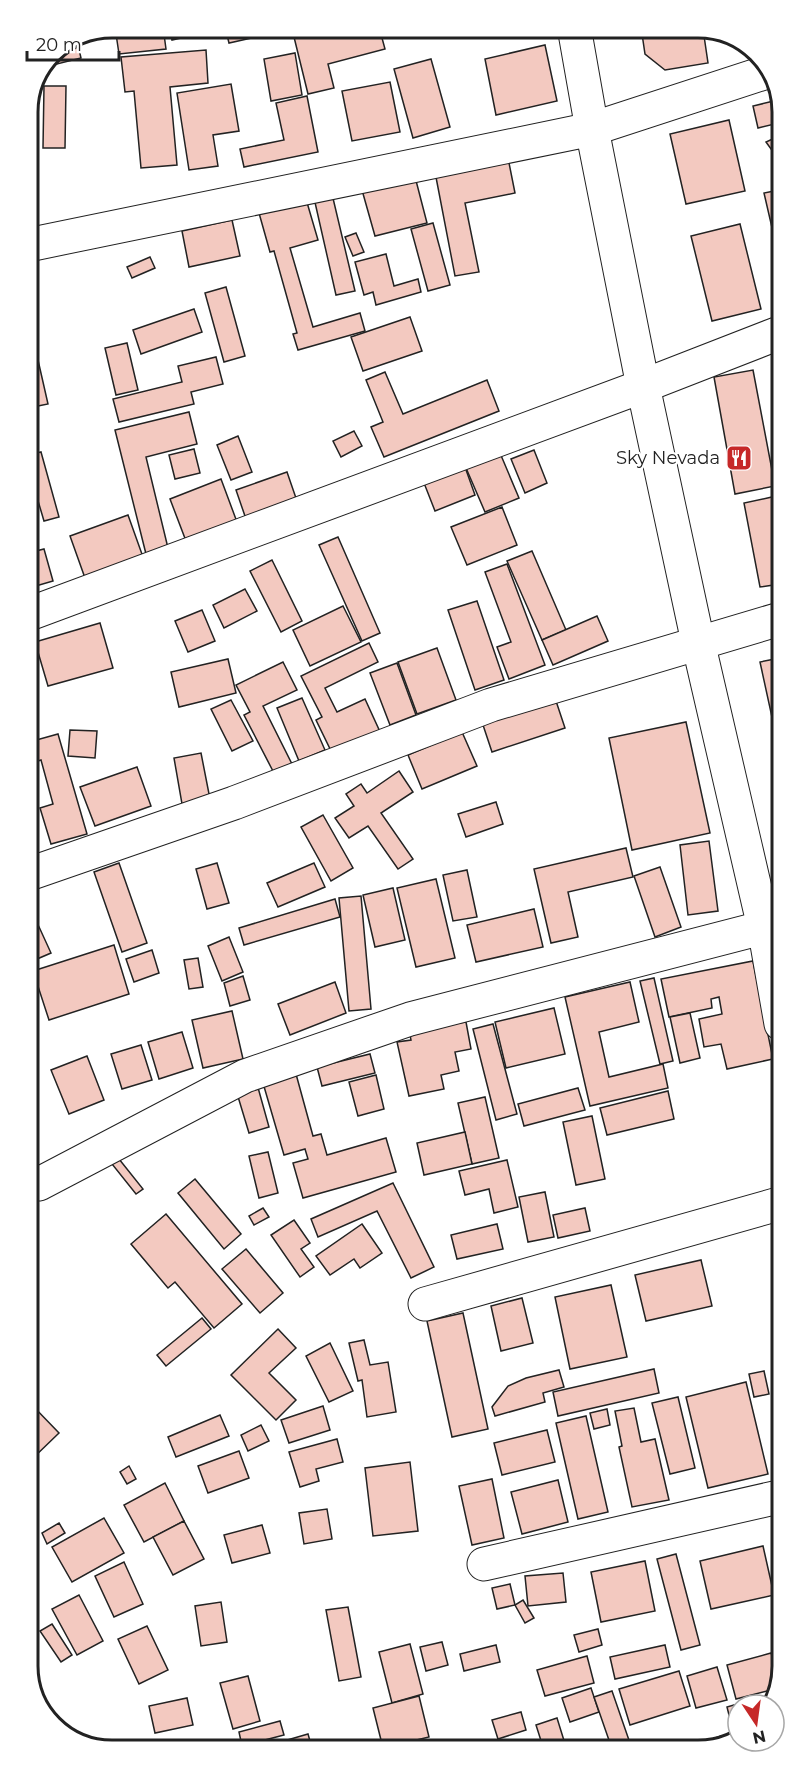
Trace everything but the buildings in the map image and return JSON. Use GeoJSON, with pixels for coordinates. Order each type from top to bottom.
{"type":"FeatureCollection","features":[{"type":"Feature","properties":{"kind":"street"},"geometry":{"type":"LineString","coordinates":[[39,1184],[245,1076],[410,1019],[772,925],[698,642],[643,386],[576,38]]}},
{"type":"Feature","properties":{"kind":"street"},"geometry":{"type":"LineString","coordinates":[[38,243],[592,129],[763,74]]}},
{"type":"Feature","properties":{"kind":"street"},"geometry":{"type":"LineString","coordinates":[[38,611],[643,386],[772,336]]}},
{"type":"Feature","properties":{"kind":"street"},"geometry":{"type":"LineString","coordinates":[[38,871],[234,803],[491,705],[698,642],[772,622]]}},
{"type":"Feature","properties":{"kind":"street"},"geometry":{"type":"LineString","coordinates":[[425,1304],[772,1206]]}},
{"type":"Feature","properties":{"kind":"street"},"geometry":{"type":"LineString","coordinates":[[484,1564],[772,1499]]}},
{"type":"Feature","properties":{"kind":"place","name":"Sky Nevada"},"geometry":{"type":"Point","coordinates":[739,458]}}]}
